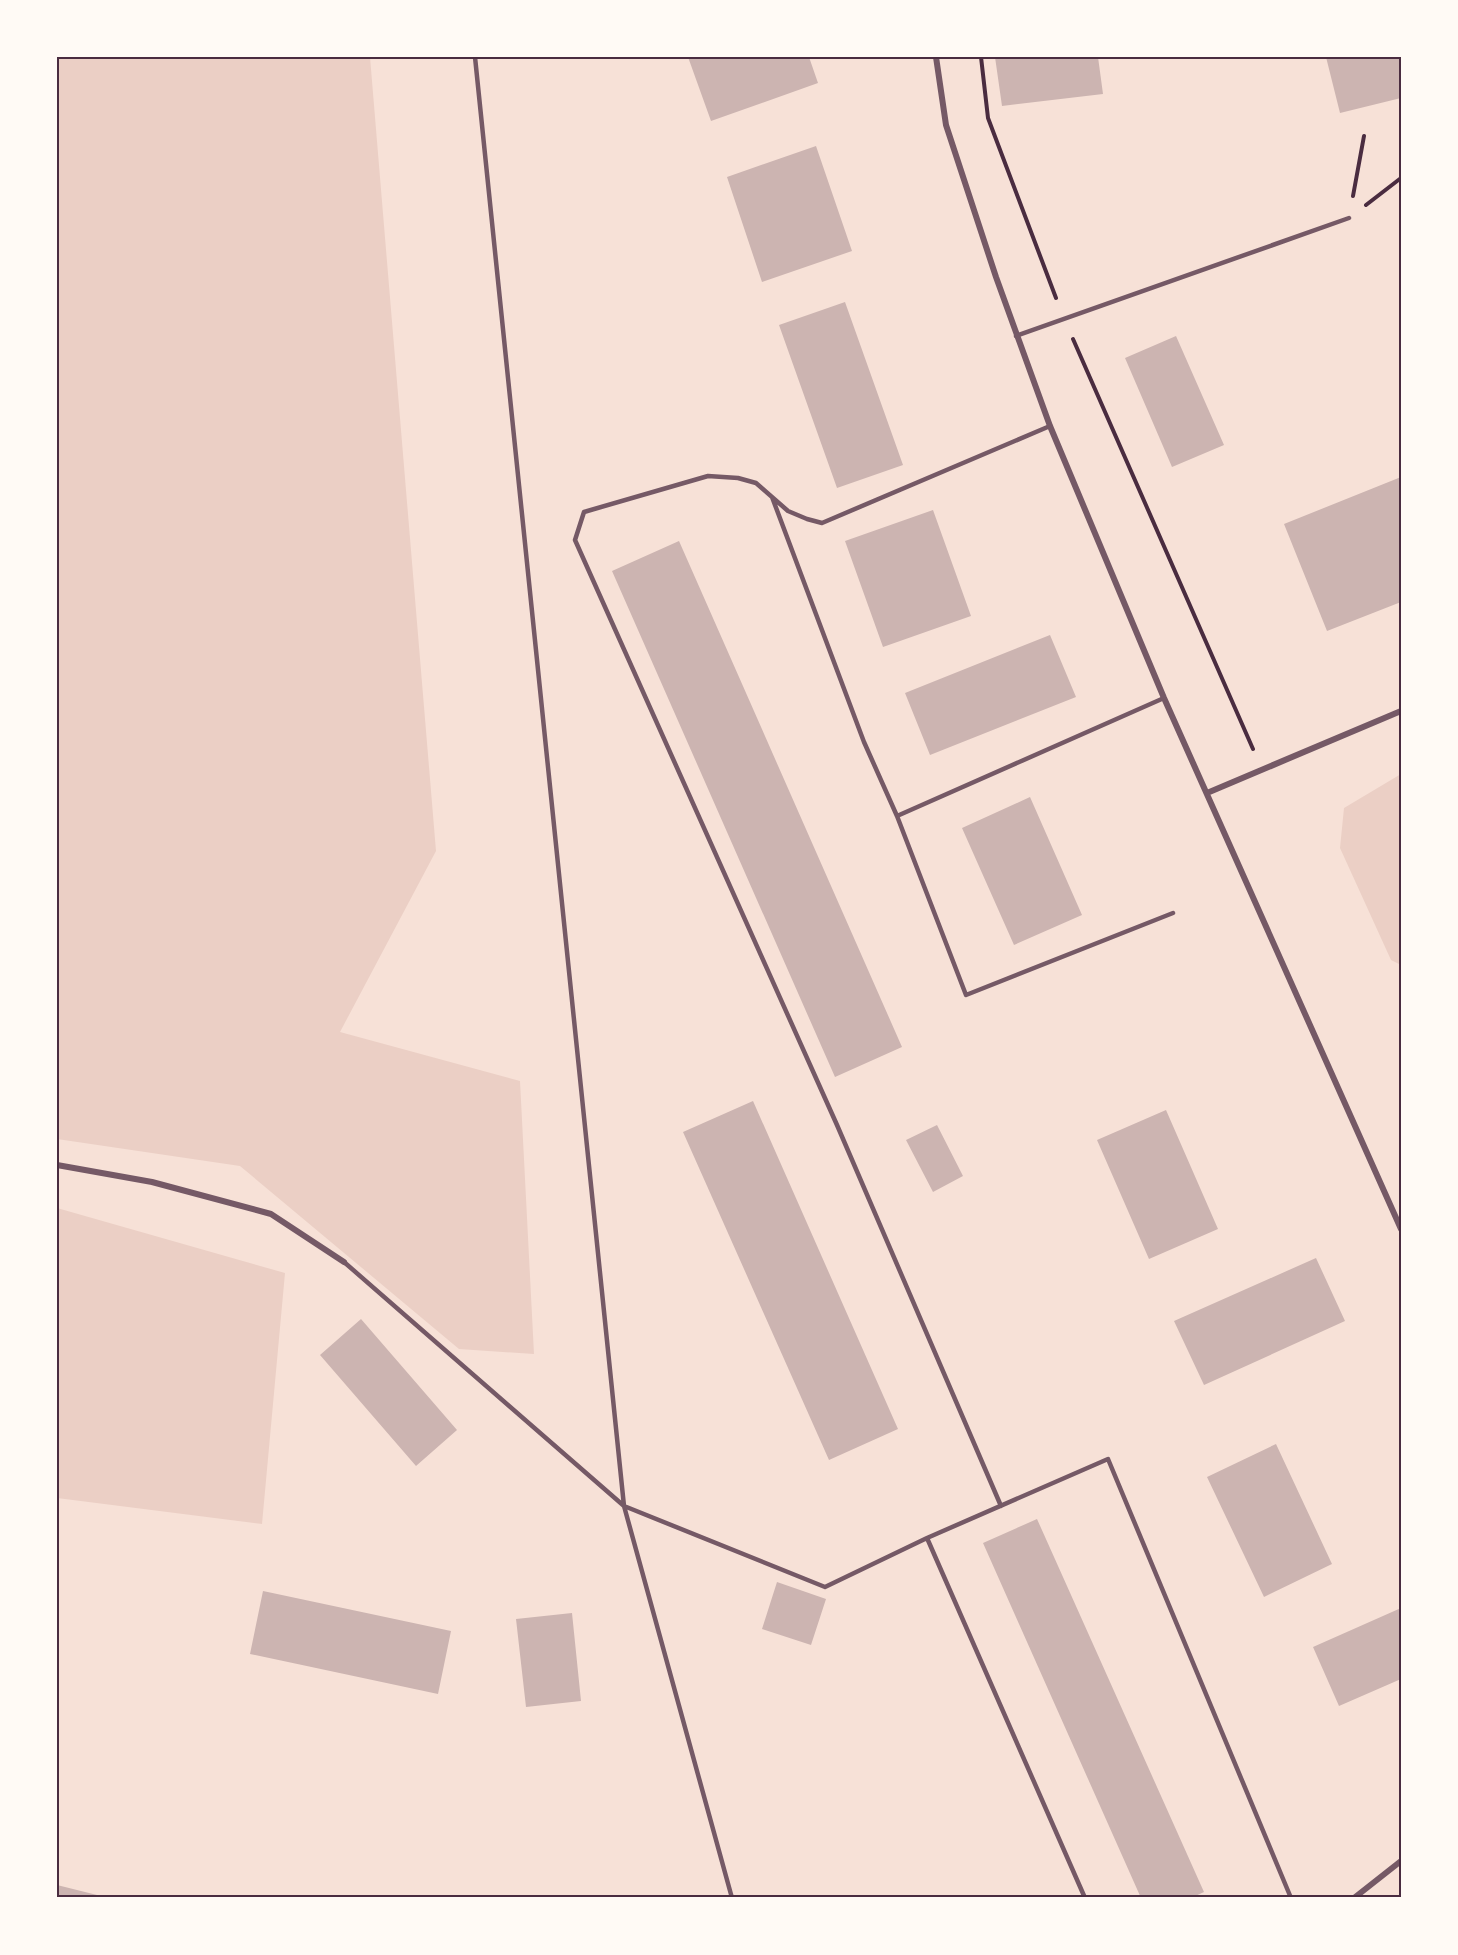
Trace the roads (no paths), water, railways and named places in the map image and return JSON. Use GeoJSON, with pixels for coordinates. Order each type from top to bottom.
{"type":"FeatureCollection","features":[{"type":"Feature","properties":{"kind":"street"},"geometry":{"type":"LineString","coordinates":[[936,57],[946,125],[1016,336],[1050,426],[1164,698],[1401,1229]]}},
{"type":"Feature","properties":{"kind":"street"},"geometry":{"type":"LineString","coordinates":[[1207,793],[1401,711]]}},
{"type":"Feature","properties":{"kind":"street"},"geometry":{"type":"LineString","coordinates":[[57,1165],[152,1182],[271,1214],[344,1262]]}},
{"type":"Feature","properties":{"kind":"street"},"geometry":{"type":"LineString","coordinates":[[1354,1898],[1401,1861]]}},
{"type":"Feature","properties":{"kind":"lane"},"geometry":{"type":"LineString","coordinates":[[475,57],[624,1506],[732,1898]]}},
{"type":"Feature","properties":{"kind":"lane"},"geometry":{"type":"LineString","coordinates":[[1016,336],[1349,218]]}},
{"type":"Feature","properties":{"kind":"lane"},"geometry":{"type":"LineString","coordinates":[[1001,1506],[837,1125],[574,540],[584,512],[708,476],[738,478],[756,483],[788,511],[822,523],[1050,426]]}},
{"type":"Feature","properties":{"kind":"lane"},"geometry":{"type":"LineString","coordinates":[[772,497],[864,742],[897,816],[966,995],[1173,913]]}},
{"type":"Feature","properties":{"kind":"lane"},"geometry":{"type":"LineString","coordinates":[[897,816],[1164,698]]}},
{"type":"Feature","properties":{"kind":"lane"},"geometry":{"type":"LineString","coordinates":[[344,1262],[624,1506],[825,1587],[1108,1459],[1291,1898]]}},
{"type":"Feature","properties":{"kind":"lane"},"geometry":{"type":"LineString","coordinates":[[927,1539],[1085,1898]]}}]}
